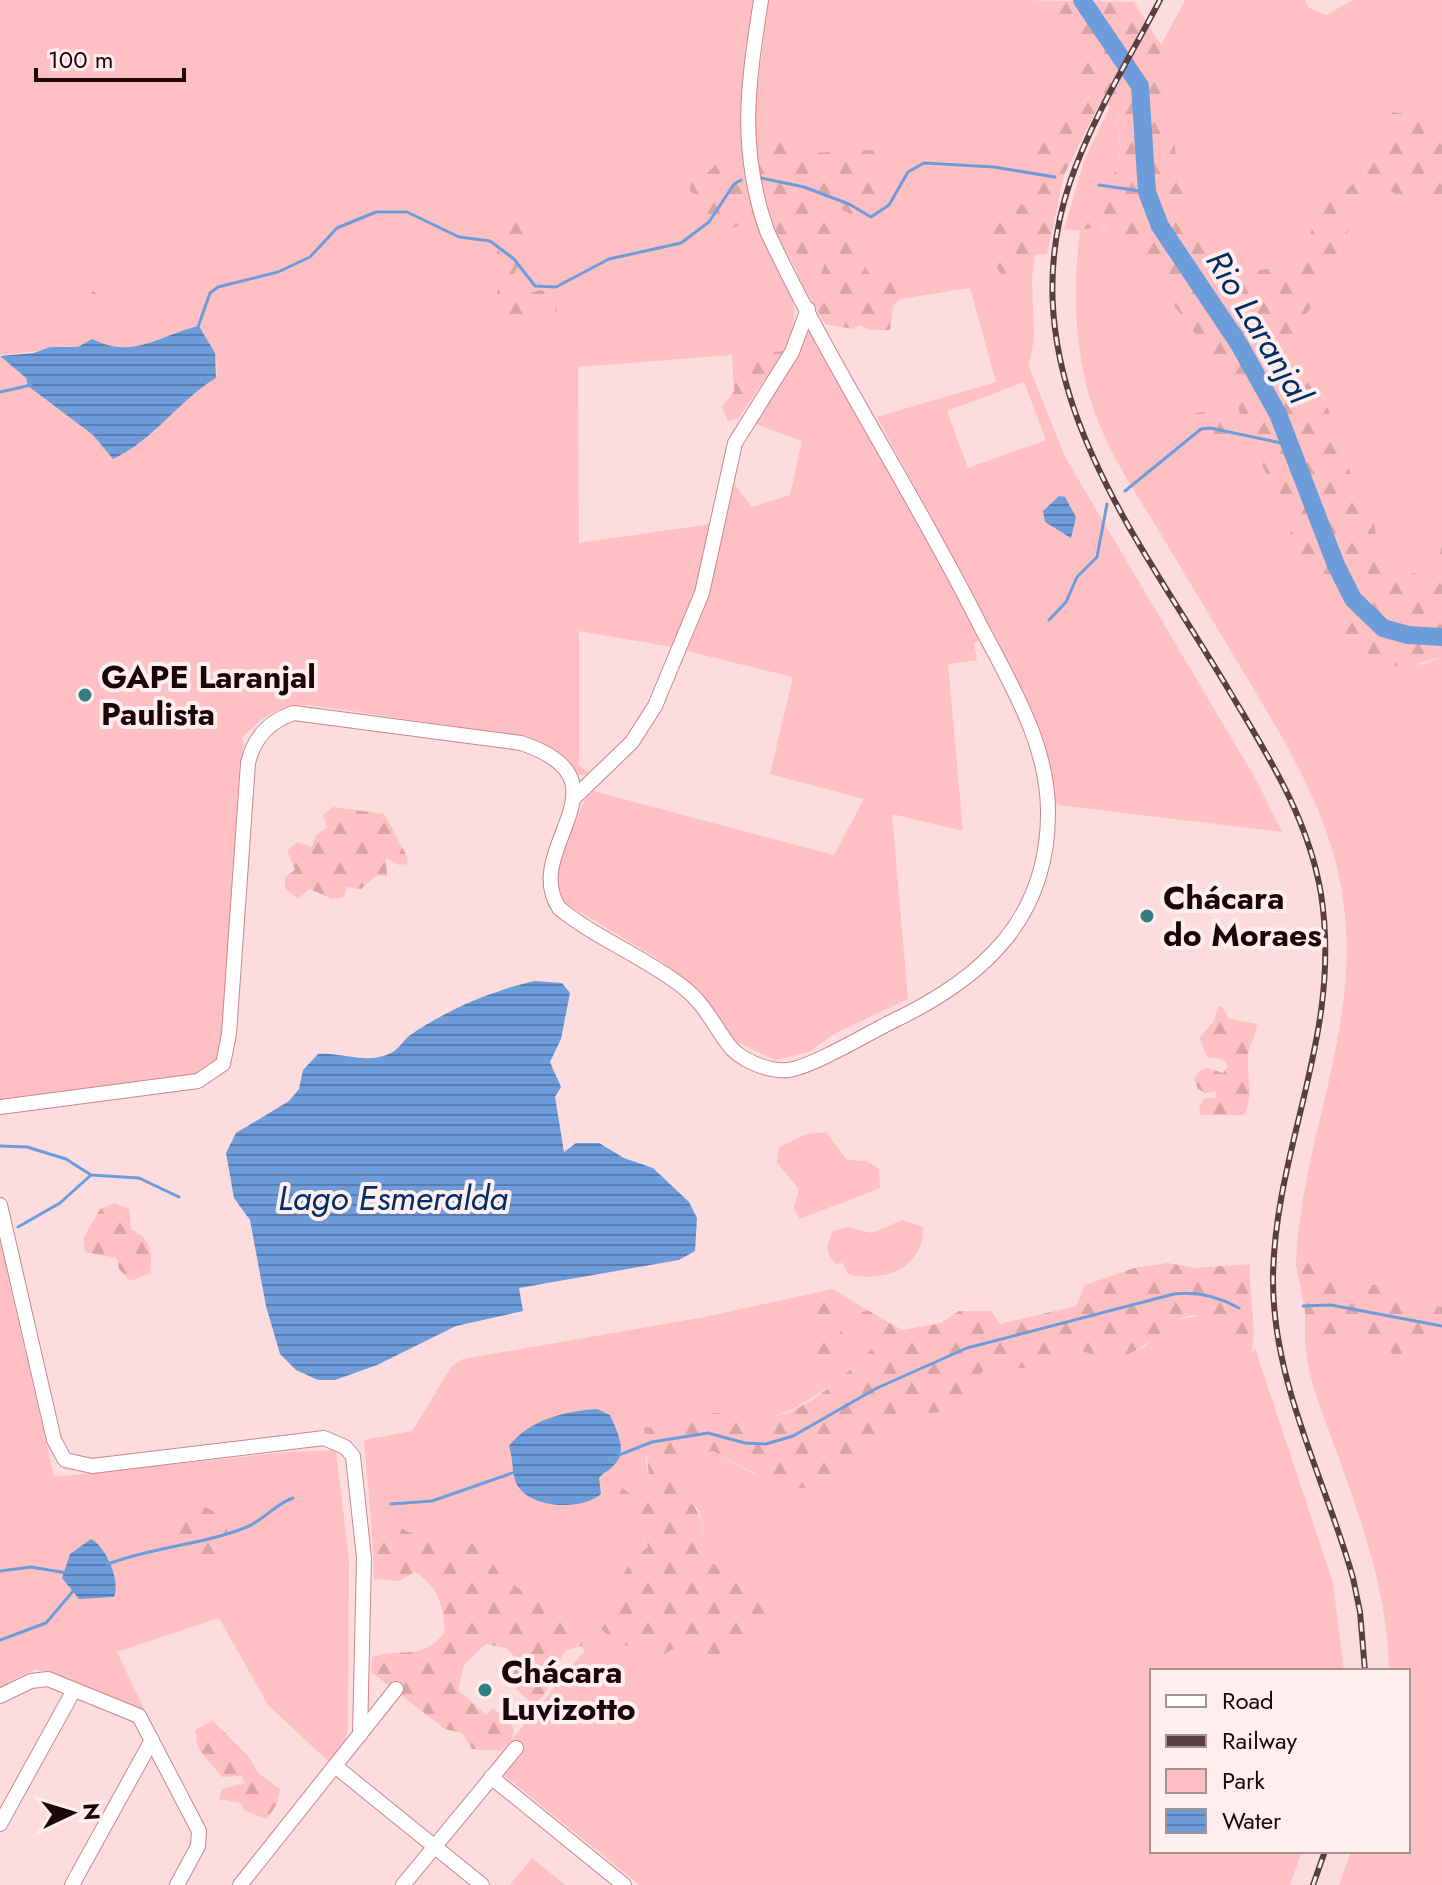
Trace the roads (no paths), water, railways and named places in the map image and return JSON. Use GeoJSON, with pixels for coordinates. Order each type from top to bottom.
{"type":"FeatureCollection","features":[{"type":"Feature","properties":{"kind":"street"},"geometry":{"type":"LineString","coordinates":[[761,0],[747,102],[748,155],[767,231],[945,556],[1022,708],[1042,767],[1047,832],[1038,878],[1025,910],[1006,940],[974,974],[913,1012],[788,1070],[762,1065],[740,1055],[729,1046],[704,1007],[685,988],[559,908],[551,891],[550,867],[575,797],[632,742],[655,706],[702,593],[735,443],[792,352],[808,309]]}},
{"type":"Feature","properties":{"kind":"street"},"geometry":{"type":"LineString","coordinates":[[0,1107],[198,1081],[223,1064],[229,1034],[248,763],[257,739],[279,718],[309,713],[521,743],[554,760],[573,784],[575,797]]}},
{"type":"Feature","properties":{"kind":"street"},"geometry":{"type":"LineString","coordinates":[[0,1205],[54,1440],[65,1460],[92,1466],[324,1438],[345,1447],[353,1456],[364,1558],[360,1735]]}},
{"type":"Feature","properties":{"kind":"street"},"geometry":{"type":"LineString","coordinates":[[0,1696],[39,1679],[135,1713],[152,1740],[200,1838],[177,1885]]}},
{"type":"Feature","properties":{"kind":"street"},"geometry":{"type":"LineString","coordinates":[[240,1885],[396,1689]]}},
{"type":"Feature","properties":{"kind":"street"},"geometry":{"type":"LineString","coordinates":[[0,1824],[74,1690]]}},
{"type":"Feature","properties":{"kind":"street"},"geometry":{"type":"LineString","coordinates":[[72,1885],[152,1740]]}},
{"type":"Feature","properties":{"kind":"street"},"geometry":{"type":"LineString","coordinates":[[403,1885],[516,1748]]}},
{"type":"Feature","properties":{"kind":"street"},"geometry":{"type":"LineString","coordinates":[[335,1766],[482,1885]]}},
{"type":"Feature","properties":{"kind":"street"},"geometry":{"type":"LineString","coordinates":[[491,1777],[621,1884]]}},
{"type":"Feature","properties":{"kind":"water"},"geometry":{"type":"Polygon","coordinates":[[[199,326],[215,353],[216,378],[190,397],[141,442],[113,459],[93,435],[28,386],[26,378],[0,356],[34,353],[50,347],[78,347],[92,339],[107,345],[134,346],[199,326]]]}},
{"type":"Feature","properties":{"kind":"water"},"geometry":{"type":"Polygon","coordinates":[[[1059,496],[1065,497],[1076,517],[1071,538],[1045,522],[1043,511],[1059,496]]]}},
{"type":"Feature","properties":{"kind":"water","name":"Lago Esmeralda"},"geometry":{"type":"Polygon","coordinates":[[[535,981],[562,983],[570,993],[561,1039],[550,1062],[561,1087],[555,1097],[564,1152],[576,1143],[599,1143],[624,1158],[653,1168],[689,1202],[697,1218],[695,1251],[679,1260],[519,1288],[523,1311],[456,1326],[377,1365],[335,1380],[318,1380],[296,1370],[280,1354],[266,1306],[250,1220],[234,1198],[226,1153],[236,1133],[289,1101],[299,1089],[303,1070],[318,1054],[373,1058],[394,1052],[409,1036],[453,1010],[535,981]]]}},
{"type":"Feature","properties":{"kind":"water"},"geometry":{"type":"Polygon","coordinates":[[[597,1409],[610,1415],[621,1447],[618,1460],[599,1478],[601,1494],[581,1503],[556,1505],[522,1492],[516,1483],[509,1446],[517,1437],[548,1418],[597,1409]]]}},
{"type":"Feature","properties":{"kind":"water"},"geometry":{"type":"Polygon","coordinates":[[[91,1539],[102,1549],[111,1565],[116,1590],[114,1597],[79,1599],[62,1578],[70,1554],[91,1539]]]}},
{"type":"Feature","properties":{"kind":"waterway","name":"Rio Laranjal"},"geometry":{"type":"LineString","coordinates":[[1082,0],[1140,86],[1147,192],[1160,226],[1239,344],[1278,414],[1336,565],[1353,599],[1383,628],[1408,635],[1442,637]]}},
{"type":"Feature","properties":{"kind":"waterway"},"geometry":{"type":"LineString","coordinates":[[761,178],[804,187],[849,204],[871,217],[889,205],[908,172],[924,163],[994,167],[1055,177]]}},
{"type":"Feature","properties":{"kind":"waterway"},"geometry":{"type":"LineString","coordinates":[[198,327],[210,293],[218,287],[278,272],[310,257],[337,228],[376,212],[407,212],[459,237],[490,241],[514,259],[535,286],[556,287],[609,259],[681,243],[709,222],[734,184],[741,180]]}},
{"type":"Feature","properties":{"kind":"waterway"},"geometry":{"type":"LineString","coordinates":[[1099,185],[1147,192]]}},
{"type":"Feature","properties":{"kind":"waterway"},"geometry":{"type":"LineString","coordinates":[[0,392],[31,385]]}},
{"type":"Feature","properties":{"kind":"waterway"},"geometry":{"type":"LineString","coordinates":[[1125,491],[1201,429],[1210,428],[1291,445]]}},
{"type":"Feature","properties":{"kind":"waterway"},"geometry":{"type":"LineString","coordinates":[[1049,620],[1066,602],[1077,577],[1097,557],[1107,504]]}},
{"type":"Feature","properties":{"kind":"waterway"},"geometry":{"type":"LineString","coordinates":[[0,1146],[27,1147],[66,1159],[91,1175],[139,1178],[179,1197]]}},
{"type":"Feature","properties":{"kind":"waterway"},"geometry":{"type":"LineString","coordinates":[[18,1227],[60,1203],[91,1175]]}},
{"type":"Feature","properties":{"kind":"waterway"},"geometry":{"type":"LineString","coordinates":[[619,1455],[652,1442],[708,1433],[745,1443],[766,1444],[793,1436],[877,1388],[967,1348],[1174,1294],[1208,1295],[1239,1308]]}},
{"type":"Feature","properties":{"kind":"waterway"},"geometry":{"type":"LineString","coordinates":[[1303,1306],[1331,1305],[1442,1326]]}},
{"type":"Feature","properties":{"kind":"waterway"},"geometry":{"type":"LineString","coordinates":[[391,1504],[432,1501],[518,1471]]}},
{"type":"Feature","properties":{"kind":"waterway"},"geometry":{"type":"LineString","coordinates":[[108,1564],[247,1527],[293,1498]]}},
{"type":"Feature","properties":{"kind":"waterway"},"geometry":{"type":"LineString","coordinates":[[0,1571],[31,1567],[67,1573]]}},
{"type":"Feature","properties":{"kind":"waterway"},"geometry":{"type":"LineString","coordinates":[[0,1640],[46,1623],[74,1590]]}},
{"type":"Feature","properties":{"kind":"railway"},"geometry":{"type":"LineString","coordinates":[[1160,0],[1100,112],[1070,182],[1054,253],[1054,320],[1067,385],[1089,448],[1119,510],[1284,786],[1315,865],[1325,945],[1323,994],[1316,1042],[1284,1181],[1273,1277],[1275,1316],[1290,1392],[1353,1578],[1360,1612],[1365,1669]]}},
{"type":"Feature","properties":{"kind":"railway"},"geometry":{"type":"LineString","coordinates":[[1313,1885],[1324,1853]]}},
{"type":"Feature","properties":{"kind":"place","name":"GAPE Laranjal Paulista"},"geometry":{"type":"Point","coordinates":[85,695]}},
{"type":"Feature","properties":{"kind":"place","name":"Chácara do Moraes"},"geometry":{"type":"Point","coordinates":[1147,916]}},
{"type":"Feature","properties":{"kind":"place","name":"Chácara Luvizotto"},"geometry":{"type":"Point","coordinates":[485,1690]}}]}
